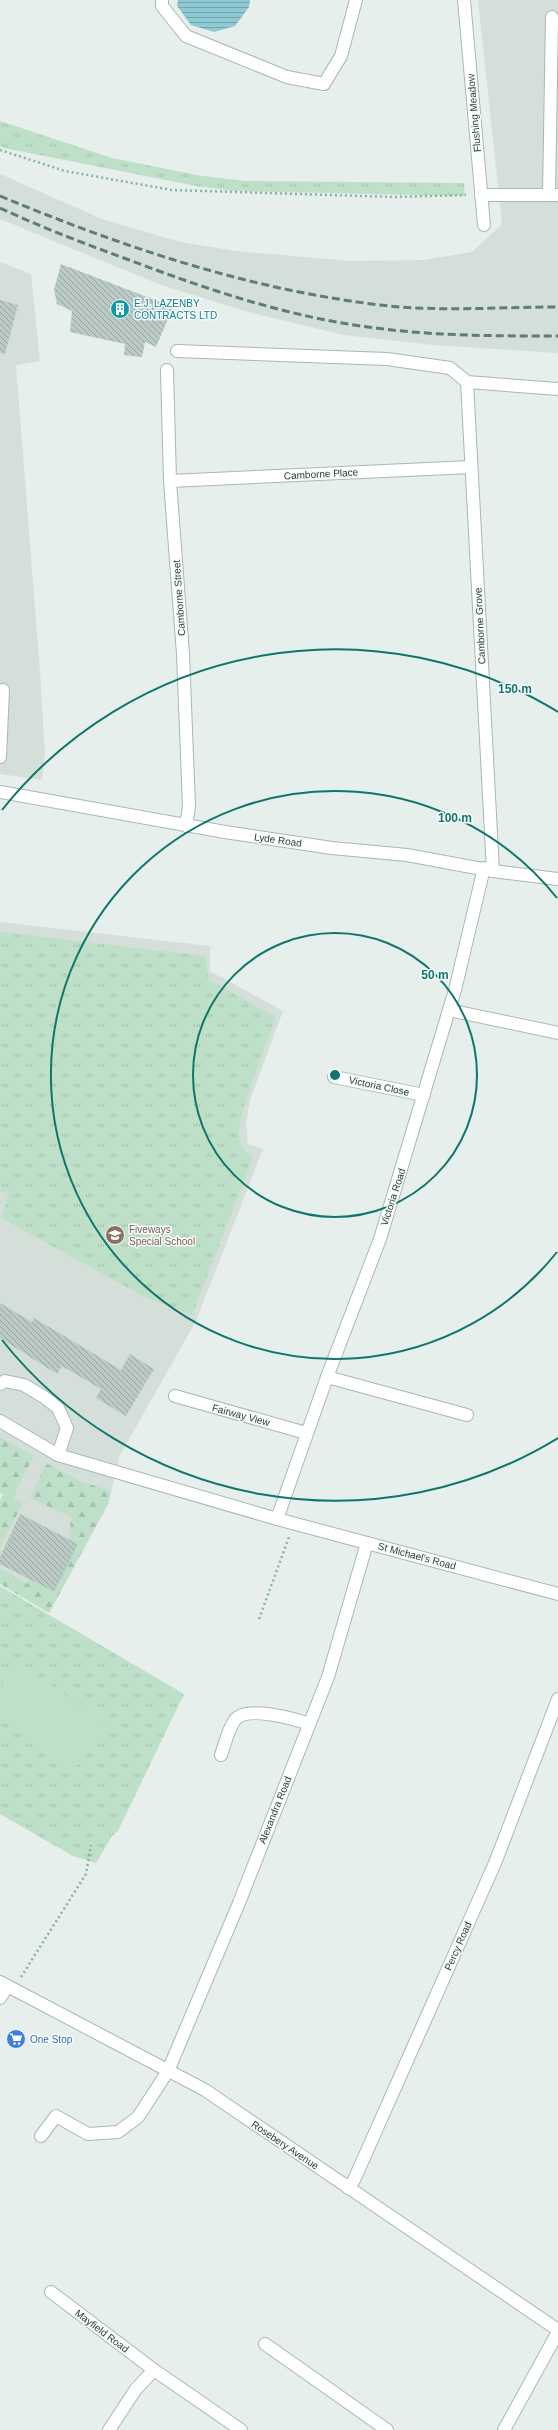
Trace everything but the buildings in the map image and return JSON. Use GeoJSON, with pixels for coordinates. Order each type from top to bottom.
{"type":"FeatureCollection","features":[{"type":"Feature","properties":{"kind":"street"},"geometry":{"type":"LineString","coordinates":[[162,0],[162,6],[186,36],[287,77],[324,84],[341,56],[356,0]]}},
{"type":"Feature","properties":{"kind":"street","name":"Flushing Meadow"},"geometry":{"type":"LineString","coordinates":[[464,0],[484,225]]}},
{"type":"Feature","properties":{"kind":"street"},"geometry":{"type":"LineString","coordinates":[[481,195],[553,195],[552,17]]}},
{"type":"Feature","properties":{"kind":"street"},"geometry":{"type":"LineString","coordinates":[[177,351],[387,359],[450,368],[467,382],[558,389]]}},
{"type":"Feature","properties":{"kind":"street","name":"Camborne Street"},"geometry":{"type":"LineString","coordinates":[[167,370],[170,481],[183,654],[189,806],[186,826]]}},
{"type":"Feature","properties":{"kind":"street","name":"Camborne Grove"},"geometry":{"type":"LineString","coordinates":[[467,382],[489,869]]}},
{"type":"Feature","properties":{"kind":"street","name":"Camborne Place"},"geometry":{"type":"LineString","coordinates":[[170,481],[472,468]]}},
{"type":"Feature","properties":{"kind":"street"},"geometry":{"type":"LineString","coordinates":[[0,757],[3,690]]}},
{"type":"Feature","properties":{"kind":"street","name":"Lyde Road"},"geometry":{"type":"LineString","coordinates":[[0,792],[186,826],[332,848],[407,855],[558,879]]}},
{"type":"Feature","properties":{"kind":"street","name":"Victoria Road"},"geometry":{"type":"LineString","coordinates":[[276,1519],[306,1433],[380,1239],[424,1096],[489,869]]}},
{"type":"Feature","properties":{"kind":"street"},"geometry":{"type":"LineString","coordinates":[[449,1010],[558,1033]]}},
{"type":"Feature","properties":{"kind":"street","name":"Victoria Close"},"geometry":{"type":"LineString","coordinates":[[334,1077],[424,1096]]}},
{"type":"Feature","properties":{"kind":"street"},"geometry":{"type":"LineString","coordinates":[[327,1377],[467,1415]]}},
{"type":"Feature","properties":{"kind":"street"},"geometry":{"type":"LineString","coordinates":[[0,1384],[5,1381],[24,1385],[58,1408],[67,1428],[58,1455]]}},
{"type":"Feature","properties":{"kind":"street","name":"Fairway View"},"geometry":{"type":"LineString","coordinates":[[175,1396],[306,1433]]}},
{"type":"Feature","properties":{"kind":"street","name":"St Michael's Road"},"geometry":{"type":"LineString","coordinates":[[0,1421],[58,1455],[276,1519],[558,1594]]}},
{"type":"Feature","properties":{"kind":"street","name":"Alexandra Road"},"geometry":{"type":"LineString","coordinates":[[41,2136],[56,2116],[88,2134],[118,2132],[138,2117],[168,2071],[239,1903],[328,1677],[367,1543]]}},
{"type":"Feature","properties":{"kind":"street","name":"Percy Road"},"geometry":{"type":"LineString","coordinates":[[348,2188],[354,2180],[495,1863],[558,1699]]}},
{"type":"Feature","properties":{"kind":"street"},"geometry":{"type":"LineString","coordinates":[[222,1755],[235,1719],[242,1715],[266,1713],[309,1724]]}},
{"type":"Feature","properties":{"kind":"street"},"geometry":{"type":"LineString","coordinates":[[0,1998],[6,1986]]}},
{"type":"Feature","properties":{"kind":"street","name":"Rosebery Avenue"},"geometry":{"type":"LineString","coordinates":[[6,1986],[205,2090],[348,2188],[557,2327]]}},
{"type":"Feature","properties":{"kind":"street","name":"Mayfield Road"},"geometry":{"type":"LineString","coordinates":[[51,2292],[154,2370],[241,2430]]}},
{"type":"Feature","properties":{"kind":"street"},"geometry":{"type":"LineString","coordinates":[[504,2430],[557,2327]]}},
{"type":"Feature","properties":{"kind":"street"},"geometry":{"type":"LineString","coordinates":[[265,2344],[387,2430]]}},
{"type":"Feature","properties":{"kind":"street"},"geometry":{"type":"LineString","coordinates":[[109,2430],[136,2389],[154,2370]]}},
{"type":"Feature","properties":{"kind":"path"},"geometry":{"type":"LineString","coordinates":[[0,150],[65,171],[172,190],[394,197],[481,195]]}},
{"type":"Feature","properties":{"kind":"path"},"geometry":{"type":"LineString","coordinates":[[259,1619],[294,1524]]}},
{"type":"Feature","properties":{"kind":"path"},"geometry":{"type":"LineString","coordinates":[[6,1986],[86,1874],[91,1845]]}},
{"type":"Feature","properties":{"kind":"shaded area"},"geometry":{"type":"Polygon","coordinates":[[[478,0],[558,0],[558,353],[433,345],[344,335],[248,312],[161,285],[0,219],[0,174],[102,219],[180,242],[236,251],[350,261],[423,260],[472,252],[502,224],[478,0]]]}},
{"type":"Feature","properties":{"kind":"shaded area"},"geometry":{"type":"Polygon","coordinates":[[[0,262],[31,274],[40,361],[16,365],[40,672],[45,753],[42,780],[0,774],[0,262]]]}},
{"type":"Feature","properties":{"kind":"shaded area","name":"Fiveways Special School"},"geometry":{"type":"Polygon","coordinates":[[[0,922],[210,946],[210,971],[283,1011],[250,1100],[246,1124],[248,1144],[263,1149],[196,1321],[120,1455],[108,1504],[49,1613],[0,1584],[0,1500],[3,1495],[0,1493],[0,922]]]}},
{"type":"Feature","properties":{"kind":"green space"},"geometry":{"type":"Polygon","coordinates":[[[0,121],[112,158],[202,176],[247,181],[464,183],[465,196],[233,191],[196,186],[4,148],[0,146],[0,121]]]}},
{"type":"Feature","properties":{"kind":"green space","name":"Fiveways Special School"},"geometry":{"type":"Polygon","coordinates":[[[0,932],[205,956],[209,980],[276,1017],[247,1098],[239,1129],[239,1139],[241,1145],[253,1158],[192,1315],[143,1296],[1,1218],[9,1194],[0,1191],[0,932]]]}},
{"type":"Feature","properties":{"kind":"green space"},"geometry":{"type":"Polygon","coordinates":[[[0,1437],[34,1456],[13,1497],[23,1503],[0,1547],[0,1500],[3,1495],[0,1493],[0,1437]]]}},
{"type":"Feature","properties":{"kind":"green space"},"geometry":{"type":"Polygon","coordinates":[[[46,1463],[80,1481],[111,1491],[108,1504],[49,1613],[0,1584],[0,1568],[27,1584],[29,1580],[54,1592],[78,1544],[69,1540],[71,1517],[30,1498],[46,1463]]]}},
{"type":"Feature","properties":{"kind":"green space"},"geometry":{"type":"Polygon","coordinates":[[[0,1586],[184,1694],[118,1831],[112,1836],[96,1863],[73,1856],[0,1814],[0,1586]]]}},
{"type":"Feature","properties":{"kind":"green space"},"geometry":{"type":"Polygon","coordinates":[[[17,1663],[106,1722],[76,1767],[0,1717],[0,1690],[17,1663]]]}},
{"type":"Feature","properties":{"kind":"water"},"geometry":{"type":"Polygon","coordinates":[[[178,0],[250,0],[249,7],[235,26],[214,32],[191,25],[177,6],[178,0]]]}},
{"type":"Feature","properties":{"kind":"railway"},"geometry":{"type":"LineString","coordinates":[[0,196],[46,215],[139,249],[186,264],[234,277],[331,298],[380,305],[446,309],[558,307]]}},
{"type":"Feature","properties":{"kind":"railway"},"geometry":{"type":"LineString","coordinates":[[0,208],[66,236],[190,282],[248,301],[307,316],[368,327],[439,334],[486,336],[558,336]]}},
{"type":"Feature","properties":{"kind":"place","name":"E.J. LAZENBY CONTRACTS LTD"},"geometry":{"type":"Point","coordinates":[120,309]}},
{"type":"Feature","properties":{"kind":"place","name":"Fiveways Special School"},"geometry":{"type":"Point","coordinates":[115,1235]}},
{"type":"Feature","properties":{"kind":"place","name":"One Stop"},"geometry":{"type":"Point","coordinates":[16,2039]}}]}
